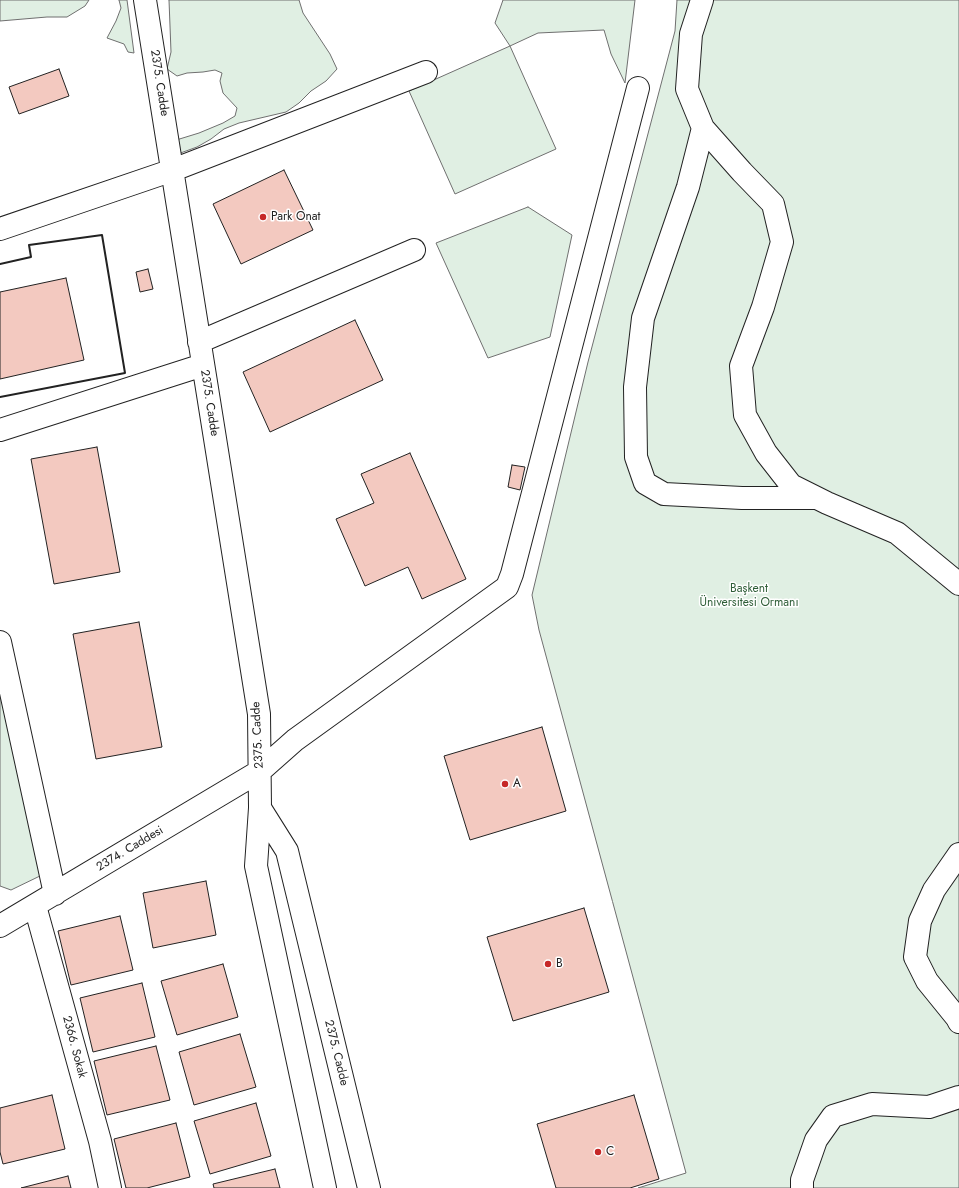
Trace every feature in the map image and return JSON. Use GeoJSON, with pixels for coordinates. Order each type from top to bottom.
{"type":"FeatureCollection","features":[{"type":"Feature","properties":{"kind":"street","name":"2375. Cadde"},"geometry":{"type":"LineString","coordinates":[[145,0],[259,714],[260,808],[256,866],[325,1188]]}},
{"type":"Feature","properties":{"kind":"street"},"geometry":{"type":"LineString","coordinates":[[702,0],[691,34],[687,89],[704,128],[742,172],[773,204],[782,242],[763,307],[741,366],[745,415],[766,453],[791,485],[897,533],[959,584]]}},
{"type":"Feature","properties":{"kind":"street"},"geometry":{"type":"LineString","coordinates":[[0,229],[173,170],[426,72]]}},
{"type":"Feature","properties":{"kind":"street","name":"2374. Caddesi"},"geometry":{"type":"LineString","coordinates":[[0,926],[260,771],[295,740],[507,587],[512,574],[638,88]]}},
{"type":"Feature","properties":{"kind":"street"},"geometry":{"type":"LineString","coordinates":[[704,128],[688,187],[643,318],[636,387],[636,457],[645,483],[664,494],[742,498],[818,498]]}},
{"type":"Feature","properties":{"kind":"street"},"geometry":{"type":"LineString","coordinates":[[199,342],[414,250]]}},
{"type":"Feature","properties":{"kind":"street"},"geometry":{"type":"LineString","coordinates":[[0,430],[203,365]]}},
{"type":"Feature","properties":{"kind":"street"},"geometry":{"type":"LineString","coordinates":[[0,642],[55,894]]}},
{"type":"Feature","properties":{"kind":"street","name":"2375. Cadde"},"geometry":{"type":"LineString","coordinates":[[260,808],[287,851],[369,1188]]}},
{"type":"Feature","properties":{"kind":"street"},"geometry":{"type":"LineString","coordinates":[[959,854],[934,890],[920,921],[915,957],[927,981],[959,1022]]}},
{"type":"Feature","properties":{"kind":"street","name":"2366. Sokak"},"geometry":{"type":"LineString","coordinates":[[35,906],[100,1141],[110,1188]]}},
{"type":"Feature","properties":{"kind":"street"},"geometry":{"type":"LineString","coordinates":[[802,1188],[802,1180],[816,1140],[833,1116],[872,1104],[929,1107],[959,1097]]}},
{"type":"Feature","properties":{"kind":"green space"},"geometry":{"type":"Polygon","coordinates":[[[0,0],[89,0],[85,6],[67,17],[0,21],[0,0]]]}},
{"type":"Feature","properties":{"kind":"green space"},"geometry":{"type":"Polygon","coordinates":[[[119,0],[127,0],[134,53],[128,52],[124,44],[107,38],[121,8],[119,0]]]}},
{"type":"Feature","properties":{"kind":"green space"},"geometry":{"type":"Polygon","coordinates":[[[169,0],[299,0],[303,13],[330,54],[337,69],[326,81],[311,91],[299,103],[286,112],[239,123],[224,129],[197,147],[175,155],[173,141],[199,133],[223,123],[235,116],[237,108],[223,93],[220,81],[222,73],[215,70],[187,73],[177,76],[167,69],[171,52],[169,0]]]}},
{"type":"Feature","properties":{"kind":"green space"},"geometry":{"type":"Polygon","coordinates":[[[503,0],[635,0],[625,83],[611,54],[604,30],[538,33],[510,46],[495,23],[503,0]]]}},
{"type":"Feature","properties":{"kind":"green space","name":"Başkent Üniversitesi Ormanı"},"geometry":{"type":"Polygon","coordinates":[[[677,0],[959,0],[959,1188],[638,1188],[686,1173],[539,630],[532,595],[588,362],[675,31],[677,0]]]}},
{"type":"Feature","properties":{"kind":"green space"},"geometry":{"type":"Polygon","coordinates":[[[510,46],[556,149],[455,194],[409,91],[510,46]]]}},
{"type":"Feature","properties":{"kind":"green space"},"geometry":{"type":"Polygon","coordinates":[[[528,207],[572,235],[550,337],[488,358],[436,243],[528,207]]]}},
{"type":"Feature","properties":{"kind":"green space"},"geometry":{"type":"Polygon","coordinates":[[[0,677],[42,875],[11,890],[0,886],[0,677]]]}},
{"type":"Feature","properties":{"kind":"building"},"geometry":{"type":"Polygon","coordinates":[[[59,69],[69,96],[19,114],[9,87],[59,69]]]}},
{"type":"Feature","properties":{"kind":"building","name":"Park Onat"},"geometry":{"type":"Polygon","coordinates":[[[284,170],[313,230],[241,264],[213,204],[284,170]]]}},
{"type":"Feature","properties":{"kind":"building"},"geometry":{"type":"Polygon","coordinates":[[[148,269],[153,289],[140,292],[136,272],[148,269]]]}},
{"type":"Feature","properties":{"kind":"building"},"geometry":{"type":"Polygon","coordinates":[[[66,278],[84,360],[0,379],[0,292],[66,278]]]}},
{"type":"Feature","properties":{"kind":"building"},"geometry":{"type":"Polygon","coordinates":[[[355,320],[383,380],[270,432],[243,372],[355,320]]]}},
{"type":"Feature","properties":{"kind":"building"},"geometry":{"type":"Polygon","coordinates":[[[97,447],[120,572],[54,584],[31,459],[97,447]]]}},
{"type":"Feature","properties":{"kind":"building"},"geometry":{"type":"Polygon","coordinates":[[[410,453],[466,579],[422,599],[408,567],[365,586],[336,519],[374,503],[361,474],[410,453]]]}},
{"type":"Feature","properties":{"kind":"building"},"geometry":{"type":"Polygon","coordinates":[[[512,465],[525,467],[520,490],[508,487],[512,465]]]}},
{"type":"Feature","properties":{"kind":"building"},"geometry":{"type":"Polygon","coordinates":[[[139,622],[162,747],[96,759],[73,634],[139,622]]]}},
{"type":"Feature","properties":{"kind":"building","name":"A"},"geometry":{"type":"Polygon","coordinates":[[[542,727],[566,811],[470,840],[444,756],[542,727]]]}},
{"type":"Feature","properties":{"kind":"building"},"geometry":{"type":"Polygon","coordinates":[[[206,881],[216,935],[153,948],[143,893],[206,881]]]}},
{"type":"Feature","properties":{"kind":"building","name":"B"},"geometry":{"type":"Polygon","coordinates":[[[584,908],[609,992],[513,1021],[487,937],[584,908]]]}},
{"type":"Feature","properties":{"kind":"building"},"geometry":{"type":"Polygon","coordinates":[[[120,916],[133,970],[71,985],[58,931],[120,916]]]}},
{"type":"Feature","properties":{"kind":"building"},"geometry":{"type":"Polygon","coordinates":[[[223,964],[238,1017],[177,1035],[161,981],[223,964]]]}},
{"type":"Feature","properties":{"kind":"building"},"geometry":{"type":"Polygon","coordinates":[[[142,983],[155,1037],[93,1052],[80,998],[142,983]]]}},
{"type":"Feature","properties":{"kind":"building"},"geometry":{"type":"Polygon","coordinates":[[[240,1034],[256,1087],[194,1105],[179,1052],[240,1034]]]}},
{"type":"Feature","properties":{"kind":"building"},"geometry":{"type":"Polygon","coordinates":[[[156,1046],[170,1100],[107,1115],[94,1061],[156,1046]]]}},
{"type":"Feature","properties":{"kind":"building"},"geometry":{"type":"Polygon","coordinates":[[[52,1095],[65,1149],[3,1164],[0,1152],[0,1108],[52,1095]]]}},
{"type":"Feature","properties":{"kind":"building","name":"C"},"geometry":{"type":"Polygon","coordinates":[[[634,1095],[659,1179],[630,1188],[556,1188],[537,1124],[634,1095]]]}},
{"type":"Feature","properties":{"kind":"building"},"geometry":{"type":"Polygon","coordinates":[[[256,1103],[271,1156],[210,1174],[194,1121],[256,1103]]]}},
{"type":"Feature","properties":{"kind":"building"},"geometry":{"type":"Polygon","coordinates":[[[176,1123],[190,1177],[147,1188],[126,1188],[114,1139],[176,1123]]]}},
{"type":"Feature","properties":{"kind":"building"},"geometry":{"type":"Polygon","coordinates":[[[275,1169],[280,1188],[214,1188],[213,1184],[275,1169]]]}},
{"type":"Feature","properties":{"kind":"building"},"geometry":{"type":"Polygon","coordinates":[[[68,1176],[71,1188],[21,1188],[68,1176]]]}},
{"type":"Feature","properties":{"kind":"wall"},"geometry":{"type":"LineString","coordinates":[[0,264],[31,257],[29,245],[102,235],[125,373],[0,397]]}},
{"type":"Feature","properties":{"kind":"place","name":"Park Onat"},"geometry":{"type":"Point","coordinates":[263,217]}},
{"type":"Feature","properties":{"kind":"place","name":"A"},"geometry":{"type":"Point","coordinates":[505,784]}},
{"type":"Feature","properties":{"kind":"place","name":"B"},"geometry":{"type":"Point","coordinates":[548,964]}},
{"type":"Feature","properties":{"kind":"place","name":"C"},"geometry":{"type":"Point","coordinates":[598,1152]}}]}
